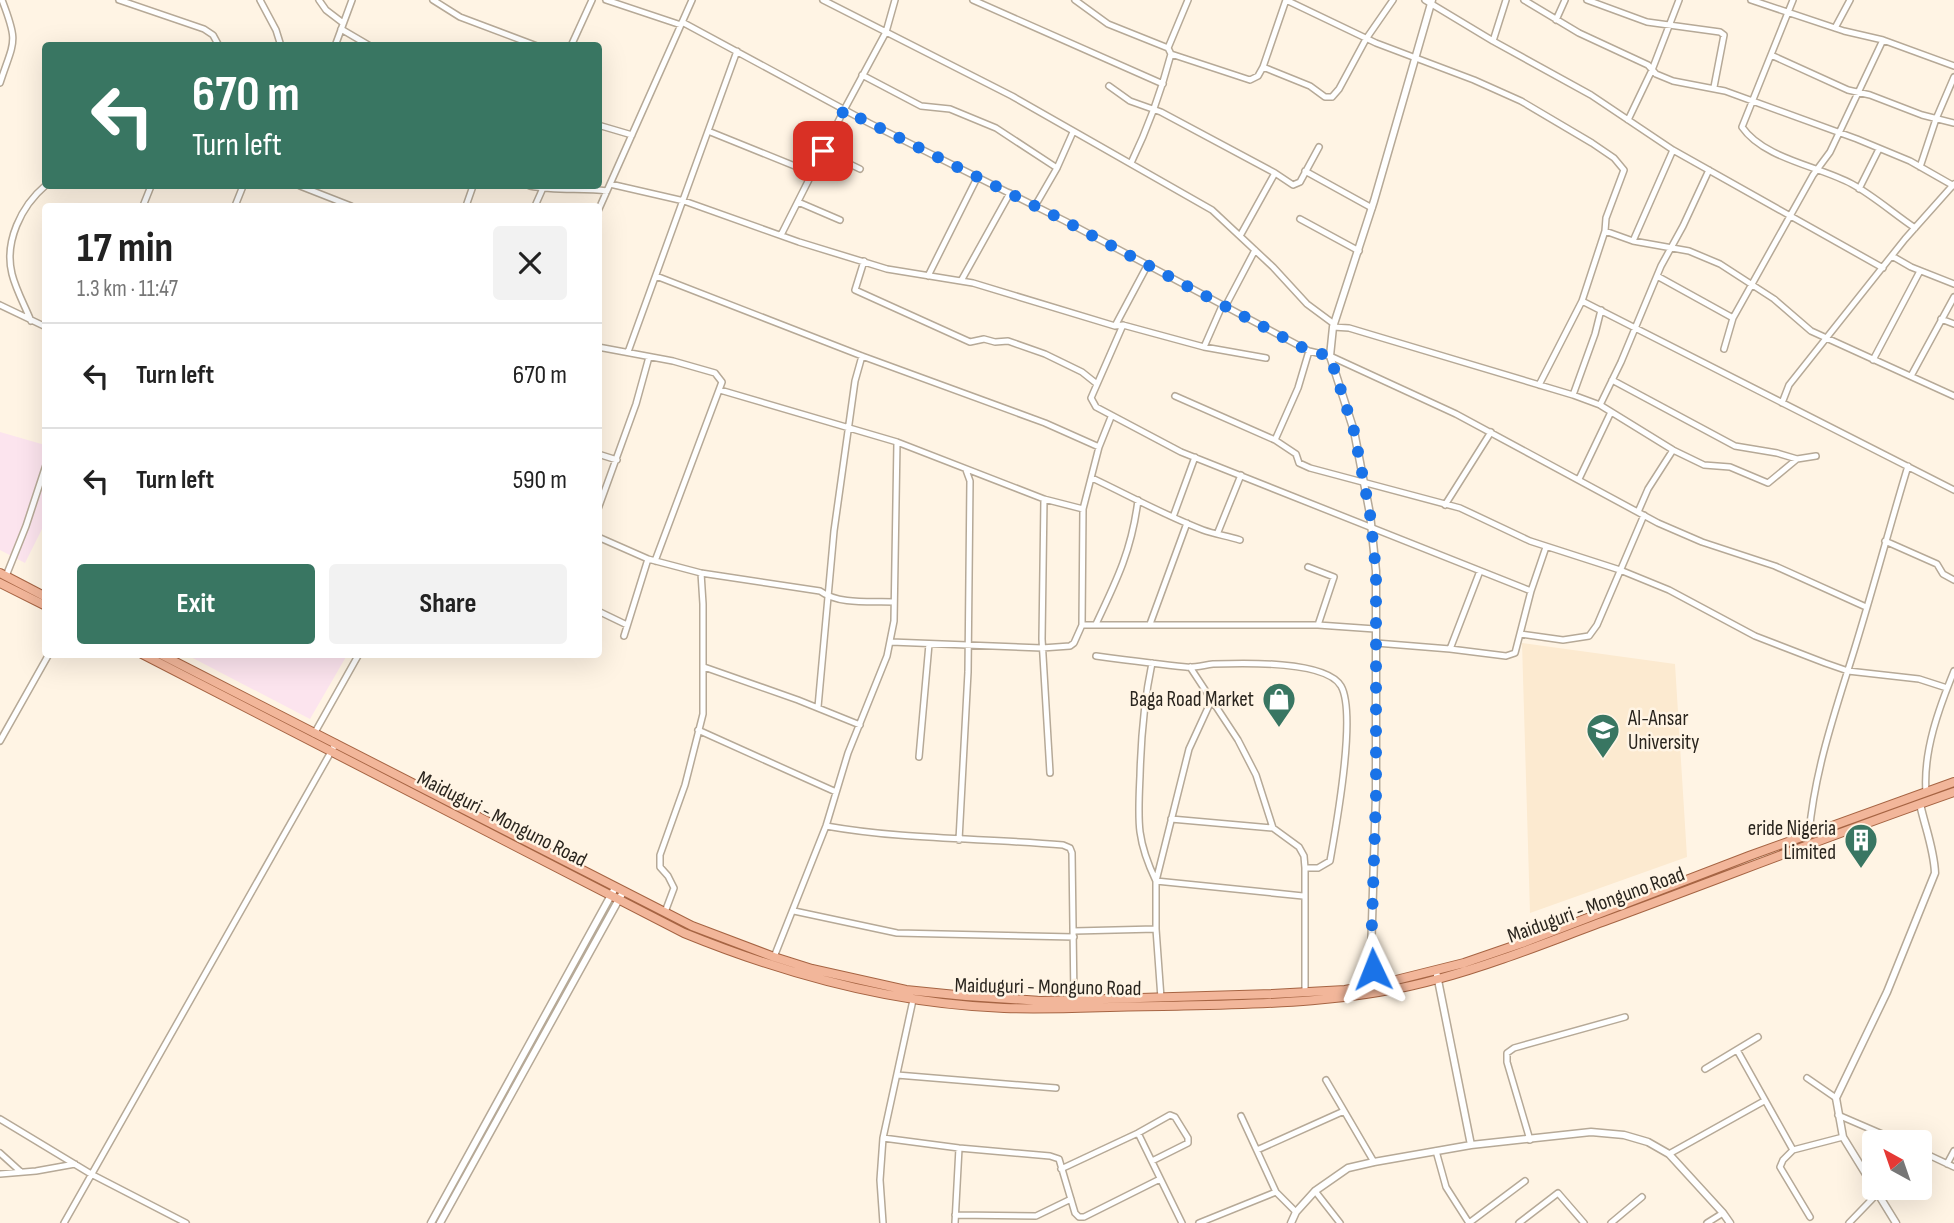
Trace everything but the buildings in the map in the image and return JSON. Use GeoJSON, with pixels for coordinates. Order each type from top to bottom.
{"type":"FeatureCollection","features":[{"type":"Feature","properties":{"kind":"main road"},"geometry":{"type":"LineString","coordinates":[[2,578],[42,595]]}},
{"type":"Feature","properties":{"kind":"main road"},"geometry":{"type":"LineString","coordinates":[[2,578],[42,603]]}},
{"type":"Feature","properties":{"kind":"main road","name":"Maiduguri - Monguno Road"},"geometry":{"type":"LineString","coordinates":[[150,658],[334,748],[617,894],[684,933],[786,971],[858,990],[913,1000],[1003,1008],[1076,1009],[1323,1000],[1438,980],[1520,952],[1954,782]]}},
{"type":"Feature","properties":{"kind":"main road","name":"Maiduguri - Monguno Road"},"geometry":{"type":"LineString","coordinates":[[168,658],[314,734],[334,748]]}},
{"type":"Feature","properties":{"kind":"main road","name":"Maiduguri - Monguno Road"},"geometry":{"type":"LineString","coordinates":[[617,894],[774,957],[812,969],[906,990],[998,999],[1074,1000],[1304,993],[1375,985],[1436,970],[1525,942],[1809,839],[1954,792]]}},
{"type":"Feature","properties":{"kind":"street"},"geometry":{"type":"LineString","coordinates":[[0,83],[14,46],[15,35],[2,0]]}},
{"type":"Feature","properties":{"kind":"street"},"geometry":{"type":"LineString","coordinates":[[118,0],[204,29],[217,42]]}},
{"type":"Feature","properties":{"kind":"street"},"geometry":{"type":"LineString","coordinates":[[260,0],[280,42]]}},
{"type":"Feature","properties":{"kind":"street"},"geometry":{"type":"LineString","coordinates":[[319,0],[342,26],[364,42]]}},
{"type":"Feature","properties":{"kind":"street"},"geometry":{"type":"LineString","coordinates":[[336,42],[352,0]]}},
{"type":"Feature","properties":{"kind":"street"},"geometry":{"type":"LineString","coordinates":[[433,0],[460,17],[526,42]]}},
{"type":"Feature","properties":{"kind":"street"},"geometry":{"type":"LineString","coordinates":[[573,42],[592,0]]}},
{"type":"Feature","properties":{"kind":"street"},"geometry":{"type":"LineString","coordinates":[[606,0],[681,24],[737,51],[844,110],[1035,205],[1223,307],[1309,351],[1330,356],[1398,386],[1492,432],[1641,514],[1702,542],[1775,566],[1866,607]]}},
{"type":"Feature","properties":{"kind":"street"},"geometry":{"type":"LineString","coordinates":[[602,203],[692,0]]}},
{"type":"Feature","properties":{"kind":"street"},"geometry":{"type":"LineString","coordinates":[[823,0],[1012,96],[1212,210],[1307,304],[1334,326],[1349,328],[1573,395],[1600,405],[1673,450],[1704,465],[1730,467],[1768,483],[1797,460],[1816,456]]}},
{"type":"Feature","properties":{"kind":"street"},"geometry":{"type":"LineString","coordinates":[[781,235],[886,32],[895,0]]}},
{"type":"Feature","properties":{"kind":"street"},"geometry":{"type":"LineString","coordinates":[[972,0],[1163,84]]}},
{"type":"Feature","properties":{"kind":"street"},"geometry":{"type":"LineString","coordinates":[[1075,0],[1108,24],[1169,51],[1250,80],[1258,76],[1263,67],[1286,0],[1366,38],[1521,101],[1618,161],[1624,170],[1606,218],[1605,231],[1582,301],[1538,385]]}},
{"type":"Feature","properties":{"kind":"street"},"geometry":{"type":"LineString","coordinates":[[1131,163],[1163,84],[1169,51],[1188,0]]}},
{"type":"Feature","properties":{"kind":"street"},"geometry":{"type":"LineString","coordinates":[[1263,67],[1310,86],[1325,97],[1332,97],[1366,38],[1393,0]]}},
{"type":"Feature","properties":{"kind":"street"},"geometry":{"type":"LineString","coordinates":[[1493,41],[1506,0]]}},
{"type":"Feature","properties":{"kind":"street"},"geometry":{"type":"LineString","coordinates":[[1524,0],[1556,20],[1648,65],[1656,74],[1673,81],[1714,87],[1840,133],[1920,167],[1954,185],[1915,228],[1789,385],[1782,403]]}},
{"type":"Feature","properties":{"kind":"street"},"geometry":{"type":"LineString","coordinates":[[1556,20],[1565,0]]}},
{"type":"Feature","properties":{"kind":"street"},"geometry":{"type":"LineString","coordinates":[[1587,0],[1647,22],[1720,32],[1724,35],[1714,87]]}},
{"type":"Feature","properties":{"kind":"street"},"geometry":{"type":"LineString","coordinates":[[1628,120],[1652,70],[1679,0]]}},
{"type":"Feature","properties":{"kind":"street"},"geometry":{"type":"LineString","coordinates":[[1751,0],[1835,28],[1883,40],[1954,66]]}},
{"type":"Feature","properties":{"kind":"street"},"geometry":{"type":"LineString","coordinates":[[1793,0],[1742,127],[1746,133],[1771,150],[1859,189],[1915,228]]}},
{"type":"Feature","properties":{"kind":"street"},"geometry":{"type":"LineString","coordinates":[[1835,28],[1850,0]]}},
{"type":"Feature","properties":{"kind":"street"},"geometry":{"type":"LineString","coordinates":[[1375,985],[1371,953],[1376,795],[1376,571],[1372,526],[1354,431],[1330,356],[1334,326],[1417,59],[1429,1],[1493,41],[1591,95],[1673,150],[1883,268]]}},
{"type":"Feature","properties":{"kind":"street"},"geometry":{"type":"LineString","coordinates":[[1724,349],[1733,318],[1840,133],[1883,40]]}},
{"type":"Feature","properties":{"kind":"street"},"geometry":{"type":"LineString","coordinates":[[628,352],[737,51]]}},
{"type":"Feature","properties":{"kind":"street"},"geometry":{"type":"LineString","coordinates":[[1771,55],[1859,94],[1870,94],[1954,123]]}},
{"type":"Feature","properties":{"kind":"street"},"geometry":{"type":"LineString","coordinates":[[862,75],[921,106],[950,108],[996,128],[1057,168]]}},
{"type":"Feature","properties":{"kind":"street"},"geometry":{"type":"LineString","coordinates":[[1920,167],[1936,119],[1954,78]]}},
{"type":"Feature","properties":{"kind":"street"},"geometry":{"type":"LineString","coordinates":[[1109,86],[1130,101],[1161,112],[1297,185],[1319,147]]}},
{"type":"Feature","properties":{"kind":"street"},"geometry":{"type":"LineString","coordinates":[[602,126],[632,135]]}},
{"type":"Feature","properties":{"kind":"street"},"geometry":{"type":"LineString","coordinates":[[708,131],[812,173]]}},
{"type":"Feature","properties":{"kind":"street"},"geometry":{"type":"LineString","coordinates":[[1035,205],[1057,168],[1073,132]]}},
{"type":"Feature","properties":{"kind":"street"},"geometry":{"type":"LineString","coordinates":[[1859,189],[1879,149]]}},
{"type":"Feature","properties":{"kind":"street"},"geometry":{"type":"LineString","coordinates":[[1633,241],[1673,150]]}},
{"type":"Feature","properties":{"kind":"street"},"geometry":{"type":"LineString","coordinates":[[823,151],[860,169]]}},
{"type":"Feature","properties":{"kind":"street"},"geometry":{"type":"LineString","coordinates":[[1600,405],[1657,276],[1709,170]]}},
{"type":"Feature","properties":{"kind":"street"},"geometry":{"type":"LineString","coordinates":[[1305,171],[1372,208]]}},
{"type":"Feature","properties":{"kind":"street"},"geometry":{"type":"LineString","coordinates":[[1240,236],[1275,173]]}},
{"type":"Feature","properties":{"kind":"street"},"geometry":{"type":"LineString","coordinates":[[928,276],[978,176]]}},
{"type":"Feature","properties":{"kind":"street"},"geometry":{"type":"LineString","coordinates":[[610,184],[684,201],[864,261],[1016,295],[1066,313],[1115,326],[1123,325],[1204,347],[1266,358]]}},
{"type":"Feature","properties":{"kind":"street"},"geometry":{"type":"LineString","coordinates":[[31,321],[11,267],[14,227],[28,203],[42,189]]}},
{"type":"Feature","properties":{"kind":"street"},"geometry":{"type":"LineString","coordinates":[[308,189],[343,203]]}},
{"type":"Feature","properties":{"kind":"street"},"geometry":{"type":"LineString","coordinates":[[591,189],[607,191]]}},
{"type":"Feature","properties":{"kind":"street"},"geometry":{"type":"LineString","coordinates":[[961,281],[1010,193]]}},
{"type":"Feature","properties":{"kind":"street"},"geometry":{"type":"LineString","coordinates":[[798,202],[840,220]]}},
{"type":"Feature","properties":{"kind":"street"},"geometry":{"type":"LineString","coordinates":[[1300,219],[1359,251]]}},
{"type":"Feature","properties":{"kind":"street"},"geometry":{"type":"LineString","coordinates":[[1605,231],[1633,241],[1689,251],[1720,264],[1774,299],[1811,331],[1954,396]]}},
{"type":"Feature","properties":{"kind":"street"},"geometry":{"type":"LineString","coordinates":[[1204,347],[1255,250]]}},
{"type":"Feature","properties":{"kind":"street"},"geometry":{"type":"LineString","coordinates":[[1892,256],[1920,271],[1954,284]]}},
{"type":"Feature","properties":{"kind":"street"},"geometry":{"type":"LineString","coordinates":[[864,261],[855,290],[970,342],[985,339],[995,342],[1008,341],[1045,354],[1082,372],[1097,384]]}},
{"type":"Feature","properties":{"kind":"street"},"geometry":{"type":"LineString","coordinates":[[1115,326],[1146,266]]}},
{"type":"Feature","properties":{"kind":"street"},"geometry":{"type":"LineString","coordinates":[[1873,360],[1920,271]]}},
{"type":"Feature","properties":{"kind":"street"},"geometry":{"type":"LineString","coordinates":[[656,276],[1023,415],[1099,447]]}},
{"type":"Feature","properties":{"kind":"street"},"geometry":{"type":"LineString","coordinates":[[1657,276],[1733,318]]}},
{"type":"Feature","properties":{"kind":"street"},"geometry":{"type":"LineString","coordinates":[[1910,376],[1954,297]]}},
{"type":"Feature","properties":{"kind":"street"},"geometry":{"type":"LineString","coordinates":[[1582,301],[1954,489]]}},
{"type":"Feature","properties":{"kind":"street"},"geometry":{"type":"LineString","coordinates":[[0,304],[42,325]]}},
{"type":"Feature","properties":{"kind":"street"},"geometry":{"type":"LineString","coordinates":[[1573,395],[1601,310]]}},
{"type":"Feature","properties":{"kind":"street"},"geometry":{"type":"LineString","coordinates":[[1941,319],[1954,324]]}},
{"type":"Feature","properties":{"kind":"street"},"geometry":{"type":"LineString","coordinates":[[1123,325],[1091,398],[1093,403],[1111,417],[1195,457],[1531,591]]}},
{"type":"Feature","properties":{"kind":"street"},"geometry":{"type":"LineString","coordinates":[[602,348],[673,361],[715,373],[722,382],[624,636]]}},
{"type":"Feature","properties":{"kind":"street"},"geometry":{"type":"LineString","coordinates":[[1275,440],[1298,388],[1309,351]]}},
{"type":"Feature","properties":{"kind":"street"},"geometry":{"type":"LineString","coordinates":[[818,707],[834,531],[855,381],[862,356]]}},
{"type":"Feature","properties":{"kind":"street"},"geometry":{"type":"LineString","coordinates":[[602,499],[636,404],[649,357]]}},
{"type":"Feature","properties":{"kind":"street"},"geometry":{"type":"LineString","coordinates":[[1612,380],[1735,446],[1777,453],[1797,460]]}},
{"type":"Feature","properties":{"kind":"street"},"geometry":{"type":"LineString","coordinates":[[720,390],[897,442],[1044,499],[1083,509]]}},
{"type":"Feature","properties":{"kind":"street"},"geometry":{"type":"LineString","coordinates":[[1175,396],[1275,440],[1296,454],[1299,463],[1310,468],[1460,508],[1546,547],[1620,570],[1669,590],[1755,636],[1848,671],[1919,679],[1947,688]]}},
{"type":"Feature","properties":{"kind":"street"},"geometry":{"type":"LineString","coordinates":[[1579,479],[1593,455],[1611,412]]}},
{"type":"Feature","properties":{"kind":"street"},"geometry":{"type":"LineString","coordinates":[[891,642],[1042,648],[1070,646],[1074,643],[1082,625],[1083,509],[1099,447],[1111,417]]}},
{"type":"Feature","properties":{"kind":"street"},"geometry":{"type":"LineString","coordinates":[[1445,505],[1492,432]]}},
{"type":"Feature","properties":{"kind":"street"},"geometry":{"type":"LineString","coordinates":[[774,957],[826,826],[891,642],[897,442]]}},
{"type":"Feature","properties":{"kind":"street"},"geometry":{"type":"LineString","coordinates":[[1520,634],[1563,640],[1589,636],[1597,625],[1620,570],[1648,489],[1673,450]]}},
{"type":"Feature","properties":{"kind":"street"},"geometry":{"type":"LineString","coordinates":[[602,455],[617,460]]}},
{"type":"Feature","properties":{"kind":"street"},"geometry":{"type":"LineString","coordinates":[[1173,517],[1195,457]]}},
{"type":"Feature","properties":{"kind":"street"},"geometry":{"type":"LineString","coordinates":[[1809,839],[1817,774],[1829,726],[1848,671],[1908,466]]}},
{"type":"Feature","properties":{"kind":"street"},"geometry":{"type":"LineString","coordinates":[[959,840],[968,646],[970,481],[966,469]]}},
{"type":"Feature","properties":{"kind":"street"},"geometry":{"type":"LineString","coordinates":[[1218,532],[1241,475]]}},
{"type":"Feature","properties":{"kind":"street"},"geometry":{"type":"LineString","coordinates":[[2,578],[26,526],[42,477]]}},
{"type":"Feature","properties":{"kind":"street"},"geometry":{"type":"LineString","coordinates":[[1092,478],[1206,531],[1218,532],[1240,540]]}},
{"type":"Feature","properties":{"kind":"street"},"geometry":{"type":"LineString","coordinates":[[1044,499],[1042,648],[1050,773]]}},
{"type":"Feature","properties":{"kind":"street"},"geometry":{"type":"LineString","coordinates":[[1096,624],[1126,558],[1138,500]]}},
{"type":"Feature","properties":{"kind":"street"},"geometry":{"type":"LineString","coordinates":[[1150,624],[1187,523]]}},
{"type":"Feature","properties":{"kind":"street"},"geometry":{"type":"LineString","coordinates":[[602,539],[652,560],[701,573],[820,591],[829,597],[894,602]]}},
{"type":"Feature","properties":{"kind":"street"},"geometry":{"type":"LineString","coordinates":[[1885,541],[1937,564],[1943,574],[1954,580]]}},
{"type":"Feature","properties":{"kind":"street"},"geometry":{"type":"LineString","coordinates":[[1376,643],[1506,656],[1515,653],[1546,547]]}},
{"type":"Feature","properties":{"kind":"street"},"geometry":{"type":"LineString","coordinates":[[1308,567],[1334,578],[1318,625]]}},
{"type":"Feature","properties":{"kind":"street"},"geometry":{"type":"LineString","coordinates":[[1450,649],[1480,571]]}},
{"type":"Feature","properties":{"kind":"street"},"geometry":{"type":"LineString","coordinates":[[665,912],[674,888],[660,867],[660,855],[685,785],[705,697],[701,573]]}},
{"type":"Feature","properties":{"kind":"street"},"geometry":{"type":"LineString","coordinates":[[602,613],[627,625]]}},
{"type":"Feature","properties":{"kind":"street"},"geometry":{"type":"LineString","coordinates":[[1082,625],[1318,625],[1375,629]]}},
{"type":"Feature","properties":{"kind":"street"},"geometry":{"type":"LineString","coordinates":[[919,757],[929,644]]}},
{"type":"Feature","properties":{"kind":"street"},"geometry":{"type":"LineString","coordinates":[[1096,656],[1190,667],[1212,664],[1273,665],[1324,673],[1339,683],[1343,690],[1346,745],[1341,801],[1330,861],[1318,868],[1305,868]]}},
{"type":"Feature","properties":{"kind":"street"},"geometry":{"type":"LineString","coordinates":[[0,741],[47,658]]}},
{"type":"Feature","properties":{"kind":"street"},"geometry":{"type":"LineString","coordinates":[[314,734],[357,658]]}},
{"type":"Feature","properties":{"kind":"street"},"geometry":{"type":"LineString","coordinates":[[1152,663],[1144,703],[1137,801],[1143,855],[1156,881]]}},
{"type":"Feature","properties":{"kind":"street"},"geometry":{"type":"LineString","coordinates":[[704,667],[818,707],[860,725]]}},
{"type":"Feature","properties":{"kind":"street"},"geometry":{"type":"LineString","coordinates":[[1190,667],[1238,740],[1256,775],[1273,828]]}},
{"type":"Feature","properties":{"kind":"street"},"geometry":{"type":"LineString","coordinates":[[1926,792],[1928,754],[1954,671]]}},
{"type":"Feature","properties":{"kind":"street"},"geometry":{"type":"LineString","coordinates":[[1161,998],[1156,881],[1189,749],[1212,699]]}},
{"type":"Feature","properties":{"kind":"street"},"geometry":{"type":"LineString","coordinates":[[698,730],[836,792]]}},
{"type":"Feature","properties":{"kind":"street"},"geometry":{"type":"LineString","coordinates":[[64,1223],[334,748]]}},
{"type":"Feature","properties":{"kind":"street"},"geometry":{"type":"LineString","coordinates":[[1862,1169],[1843,1138],[1836,1098],[1887,992],[1935,873],[1934,856],[1926,835],[1920,804]]}},
{"type":"Feature","properties":{"kind":"street"},"geometry":{"type":"LineString","coordinates":[[1171,819],[1273,828],[1299,847],[1304,856],[1305,868],[1304,993]]}},
{"type":"Feature","properties":{"kind":"street"},"geometry":{"type":"LineString","coordinates":[[826,826],[874,834],[959,840],[1013,840],[1070,848],[1074,1000]]}},
{"type":"Feature","properties":{"kind":"street"},"geometry":{"type":"LineString","coordinates":[[1156,881],[1303,895]]}},
{"type":"Feature","properties":{"kind":"street"},"geometry":{"type":"LineString","coordinates":[[431,1223],[617,894]]}},
{"type":"Feature","properties":{"kind":"street"},"geometry":{"type":"LineString","coordinates":[[440,1223],[617,894]]}},
{"type":"Feature","properties":{"kind":"street"},"geometry":{"type":"LineString","coordinates":[[794,911],[897,933],[1074,934],[1156,929]]}},
{"type":"Feature","properties":{"kind":"street"},"geometry":{"type":"LineString","coordinates":[[1436,970],[1471,1145]]}},
{"type":"Feature","properties":{"kind":"street"},"geometry":{"type":"LineString","coordinates":[[883,1223],[880,1180],[884,1138],[913,1000]]}},
{"type":"Feature","properties":{"kind":"street"},"geometry":{"type":"LineString","coordinates":[[1530,1140],[1507,1062],[1507,1053],[1514,1048],[1625,1017]]}},
{"type":"Feature","properties":{"kind":"street"},"geometry":{"type":"LineString","coordinates":[[1705,1069],[1758,1037]]}},
{"type":"Feature","properties":{"kind":"street"},"geometry":{"type":"LineString","coordinates":[[1737,1050],[1793,1150]]}},
{"type":"Feature","properties":{"kind":"street"},"geometry":{"type":"LineString","coordinates":[[897,1075],[1056,1088]]}},
{"type":"Feature","properties":{"kind":"street"},"geometry":{"type":"LineString","coordinates":[[1807,1078],[1836,1098]]}},
{"type":"Feature","properties":{"kind":"street"},"geometry":{"type":"LineString","coordinates":[[1326,1080],[1374,1162]]}},
{"type":"Feature","properties":{"kind":"street"},"geometry":{"type":"LineString","coordinates":[[1668,1154],[1764,1101]]}},
{"type":"Feature","properties":{"kind":"street"},"geometry":{"type":"LineString","coordinates":[[1257,1150],[1344,1111]]}},
{"type":"Feature","properties":{"kind":"street"},"geometry":{"type":"LineString","coordinates":[[1061,1169],[1170,1115],[1180,1122],[1188,1143],[1152,1161]]}},
{"type":"Feature","properties":{"kind":"street"},"geometry":{"type":"LineString","coordinates":[[1838,1115],[1873,1130]]}},
{"type":"Feature","properties":{"kind":"street"},"geometry":{"type":"LineString","coordinates":[[1241,1116],[1276,1192],[1296,1212]]}},
{"type":"Feature","properties":{"kind":"street"},"geometry":{"type":"LineString","coordinates":[[0,1119],[91,1174],[186,1223]]}},
{"type":"Feature","properties":{"kind":"street"},"geometry":{"type":"LineString","coordinates":[[1291,1223],[1296,1212],[1315,1191],[1348,1168],[1471,1145],[1591,1132],[1624,1135],[1648,1142],[1668,1154],[1730,1223]]}},
{"type":"Feature","properties":{"kind":"street"},"geometry":{"type":"LineString","coordinates":[[1138,1133],[1182,1223]]}},
{"type":"Feature","properties":{"kind":"street"},"geometry":{"type":"LineString","coordinates":[[884,1138],[1059,1159],[1075,1213],[1079,1217],[1084,1217],[1160,1179]]}},
{"type":"Feature","properties":{"kind":"street"},"geometry":{"type":"LineString","coordinates":[[1810,1217],[1780,1167],[1793,1150],[1843,1138]]}},
{"type":"Feature","properties":{"kind":"street"},"geometry":{"type":"LineString","coordinates":[[955,1223],[960,1148]]}},
{"type":"Feature","properties":{"kind":"street"},"geometry":{"type":"LineString","coordinates":[[1436,1151],[1446,1187],[1469,1223],[1525,1181]]}},
{"type":"Feature","properties":{"kind":"street"},"geometry":{"type":"LineString","coordinates":[[1947,1164],[1954,1151]]}},
{"type":"Feature","properties":{"kind":"street"},"geometry":{"type":"LineString","coordinates":[[0,1154],[21,1172]]}},
{"type":"Feature","properties":{"kind":"street"},"geometry":{"type":"LineString","coordinates":[[1932,1157],[1954,1167]]}},
{"type":"Feature","properties":{"kind":"street"},"geometry":{"type":"LineString","coordinates":[[0,1174],[75,1164]]}},
{"type":"Feature","properties":{"kind":"street"},"geometry":{"type":"LineString","coordinates":[[1315,1191],[1340,1223]]}},
{"type":"Feature","properties":{"kind":"street"},"geometry":{"type":"LineString","coordinates":[[1199,1223],[1276,1192]]}},
{"type":"Feature","properties":{"kind":"street"},"geometry":{"type":"LineString","coordinates":[[1519,1223],[1558,1193],[1584,1223]]}},
{"type":"Feature","properties":{"kind":"street"},"geometry":{"type":"LineString","coordinates":[[1611,1223],[1642,1197]]}},
{"type":"Feature","properties":{"kind":"street"},"geometry":{"type":"LineString","coordinates":[[955,1216],[1006,1220],[1036,1216],[1071,1199]]}},
{"type":"Feature","properties":{"kind":"street"},"geometry":{"type":"LineString","coordinates":[[1849,1223],[1871,1200]]}},
{"type":"Feature","properties":{"kind":"street"},"geometry":{"type":"LineString","coordinates":[[1881,1200],[1895,1223]]}},
{"type":"Feature","properties":{"kind":"street"},"geometry":{"type":"LineString","coordinates":[[1707,1223],[1723,1213]]}},
{"type":"Feature","properties":{"kind":"shaded area"},"geometry":{"type":"Polygon","coordinates":[[[0,432],[42,444],[42,529],[25,563],[0,550],[0,432]]]}},
{"type":"Feature","properties":{"kind":"shaded area","name":"Al-Ansar University"},"geometry":{"type":"Polygon","coordinates":[[[1522,643],[1675,664],[1687,857],[1530,913],[1522,643]]]}},
{"type":"Feature","properties":{"kind":"shaded area"},"geometry":{"type":"Polygon","coordinates":[[[193,658],[345,658],[310,719],[193,658]]]}},
{"type":"Feature","properties":{"kind":"place","name":"Baga Road Market"},"geometry":{"type":"Point","coordinates":[1279,729]}},
{"type":"Feature","properties":{"kind":"place","name":"Al-Ansar University"},"geometry":{"type":"Point","coordinates":[1603,760]}},
{"type":"Feature","properties":{"kind":"place","name":"eride Nigeria Limited"},"geometry":{"type":"Point","coordinates":[1861,870]}},
{"type":"Feature","properties":{"kind":"route"},"geometry":{"type":"LineString","coordinates":[[823,151],[844,110],[1065,221],[1309,351],[1330,356],[1354,431],[1370,514],[1376,571],[1376,795],[1371,953],[1373,969]]}}]}
